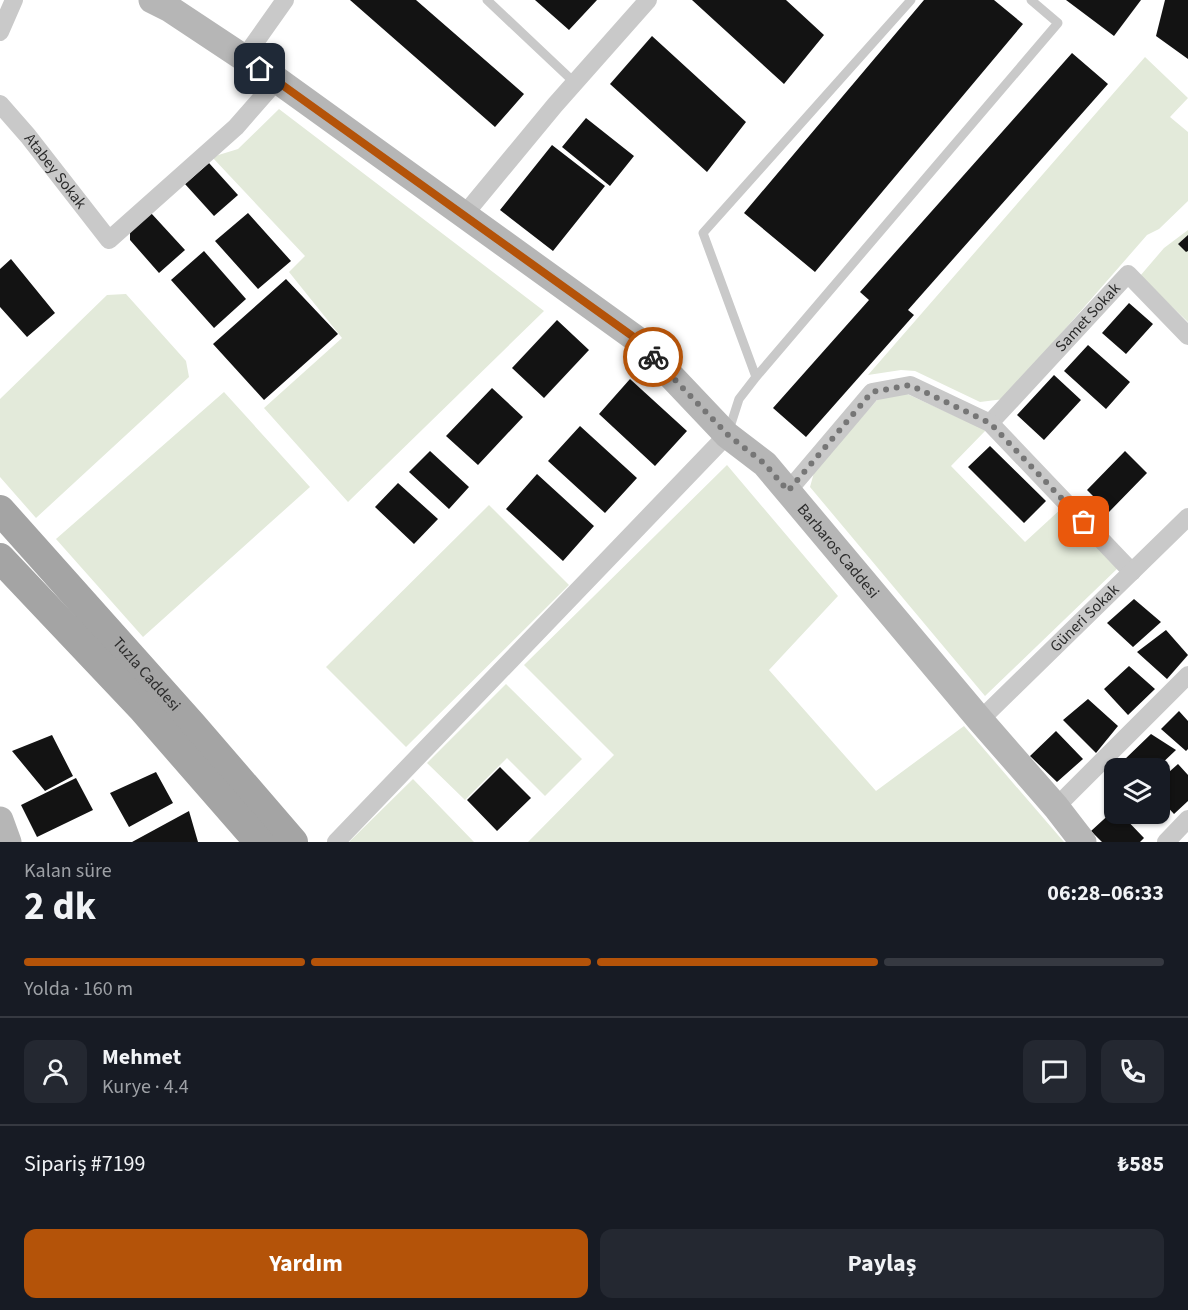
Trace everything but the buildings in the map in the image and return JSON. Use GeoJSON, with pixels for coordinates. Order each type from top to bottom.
{"type":"FeatureCollection","features":[{"type":"Feature","properties":{"kind":"main road","name":"Tuzla Caddesi"},"geometry":{"type":"LineString","coordinates":[[0,510],[293,842]]}},
{"type":"Feature","properties":{"kind":"main road","name":"Tuzla Caddesi"},"geometry":{"type":"LineString","coordinates":[[1,562],[142,708],[259,842]]}},
{"type":"Feature","properties":{"kind":"street"},"geometry":{"type":"LineString","coordinates":[[0,32],[14,0]]}},
{"type":"Feature","properties":{"kind":"street"},"geometry":{"type":"LineString","coordinates":[[244,58],[285,0]]}},
{"type":"Feature","properties":{"kind":"street"},"geometry":{"type":"LineString","coordinates":[[464,215],[648,0]]}},
{"type":"Feature","properties":{"kind":"street","name":"Barbaros Caddesi"},"geometry":{"type":"LineString","coordinates":[[166,3],[277,80],[635,338],[728,435],[765,464],[1056,807],[1083,842]]}},
{"type":"Feature","properties":{"kind":"street","name":"Atabey Sokak"},"geometry":{"type":"LineString","coordinates":[[0,105],[28,136],[109,240],[236,127],[277,80]]}},
{"type":"Feature","properties":{"kind":"street","name":"Samet Sokak"},"geometry":{"type":"LineString","coordinates":[[990,423],[1128,274],[1188,336]]}},
{"type":"Feature","properties":{"kind":"street"},"geometry":{"type":"LineString","coordinates":[[788,491],[872,392],[910,385],[990,423],[1132,572]]}},
{"type":"Feature","properties":{"kind":"street"},"geometry":{"type":"LineString","coordinates":[[336,842],[728,435]]}},
{"type":"Feature","properties":{"kind":"street","name":"Güneri Sokak"},"geometry":{"type":"LineString","coordinates":[[980,720],[1188,517]]}},
{"type":"Feature","properties":{"kind":"street"},"geometry":{"type":"LineString","coordinates":[[1,562],[30,543]]}},
{"type":"Feature","properties":{"kind":"street"},"geometry":{"type":"LineString","coordinates":[[1056,807],[1188,675]]}},
{"type":"Feature","properties":{"kind":"street"},"geometry":{"type":"LineString","coordinates":[[0,819],[8,842]]}},
{"type":"Feature","properties":{"kind":"street"},"geometry":{"type":"LineString","coordinates":[[1166,842],[1188,819]]}},
{"type":"Feature","properties":{"kind":"lane"},"geometry":{"type":"LineString","coordinates":[[487,0],[575,83]]}},
{"type":"Feature","properties":{"kind":"lane"},"geometry":{"type":"LineString","coordinates":[[756,377],[703,233],[911,0]]}},
{"type":"Feature","properties":{"kind":"lane"},"geometry":{"type":"LineString","coordinates":[[728,435],[739,399],[756,377],[1058,23],[1031,0]]}},
{"type":"Feature","properties":{"kind":"green space"},"geometry":{"type":"Polygon","coordinates":[[[1145,57],[1188,98],[1170,117],[1188,132],[1188,201],[1159,229],[1147,235],[1004,399],[980,402],[915,371],[901,370],[868,375],[1145,57]]]}},
{"type":"Feature","properties":{"kind":"green space"},"geometry":{"type":"Polygon","coordinates":[[[279,109],[544,311],[348,502],[264,408],[342,338],[289,272],[305,256],[212,157],[238,149],[279,109]]]}},
{"type":"Feature","properties":{"kind":"green space"},"geometry":{"type":"Polygon","coordinates":[[[1188,230],[1188,322],[1140,276],[1164,248],[1188,230]]]}},
{"type":"Feature","properties":{"kind":"green space"},"geometry":{"type":"Polygon","coordinates":[[[126,294],[186,361],[189,377],[36,518],[0,477],[0,399],[107,295],[126,294]]]}},
{"type":"Feature","properties":{"kind":"green space"},"geometry":{"type":"Polygon","coordinates":[[[224,392],[310,487],[143,637],[56,539],[224,392]]]}},
{"type":"Feature","properties":{"kind":"green space"},"geometry":{"type":"Polygon","coordinates":[[[905,393],[986,430],[951,466],[1025,542],[1062,508],[1119,567],[985,696],[810,487],[815,469],[879,398],[905,393]]]}},
{"type":"Feature","properties":{"kind":"green space"},"geometry":{"type":"Polygon","coordinates":[[[727,465],[838,596],[769,670],[876,791],[964,726],[1064,842],[528,842],[614,755],[524,665],[727,465]]]}},
{"type":"Feature","properties":{"kind":"green space"},"geometry":{"type":"Polygon","coordinates":[[[489,505],[569,585],[406,747],[326,667],[489,505]]]}},
{"type":"Feature","properties":{"kind":"green space"},"geometry":{"type":"Polygon","coordinates":[[[506,684],[582,759],[545,796],[507,758],[465,800],[427,763],[506,684]]]}},
{"type":"Feature","properties":{"kind":"green space"},"geometry":{"type":"Polygon","coordinates":[[[413,779],[474,842],[349,842],[413,779]]]}},
{"type":"Feature","properties":{"kind":"way so far"},"geometry":{"type":"LineString","coordinates":[[653,357],[728,435],[765,464],[788,491],[872,392],[910,385],[990,423],[1084,522]]}},
{"type":"Feature","properties":{"kind":"route"},"geometry":{"type":"LineString","coordinates":[[260,69],[635,338],[653,357]]}}]}
